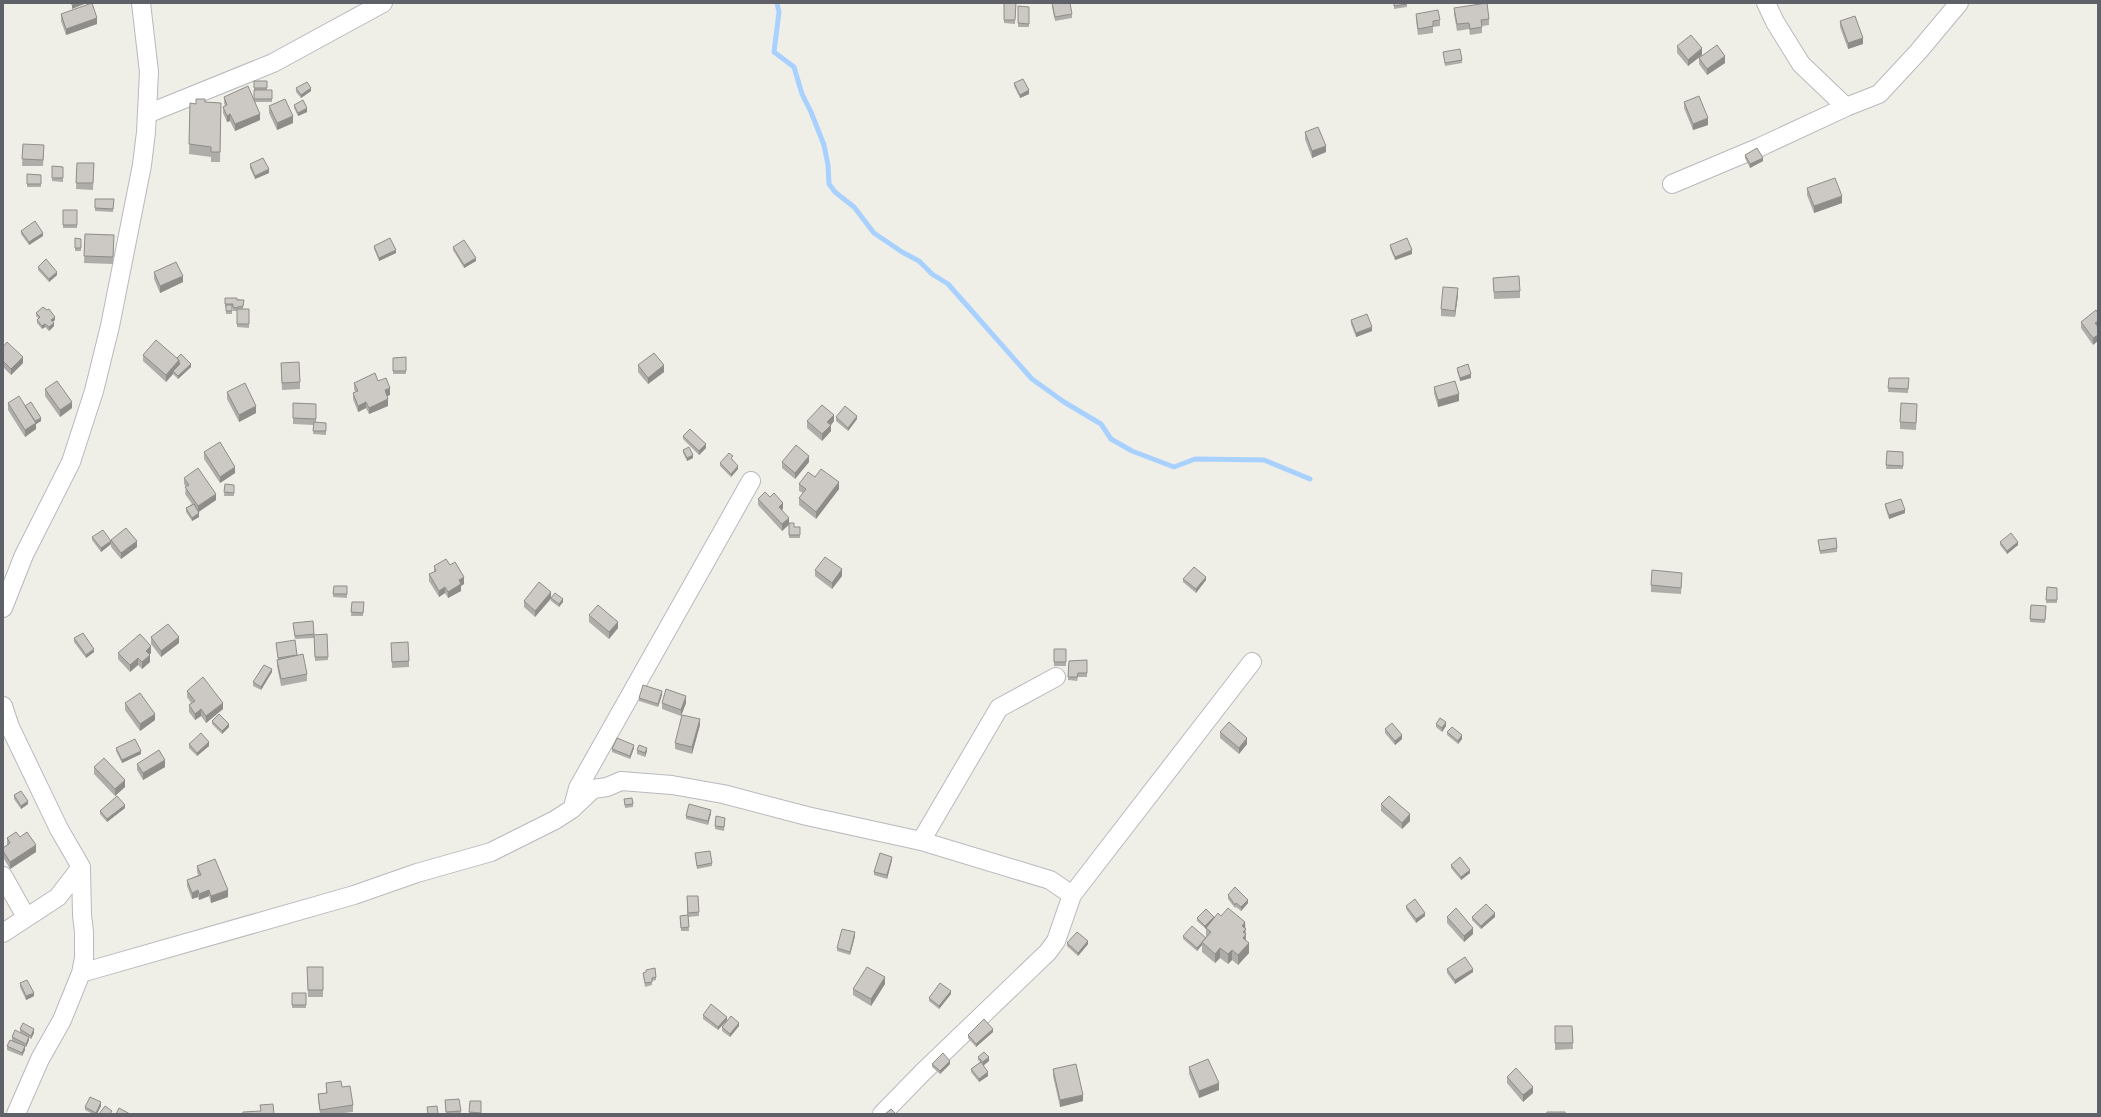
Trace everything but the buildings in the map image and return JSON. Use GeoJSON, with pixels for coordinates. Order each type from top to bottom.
{"type":"FeatureCollection","features":[{"type":"Feature","properties":{"kind":"street"},"geometry":{"type":"LineString","coordinates":[[3,608],[24,555],[71,462],[94,391],[110,326],[142,165],[147,114],[149,72],[141,3]]}},
{"type":"Feature","properties":{"kind":"street"},"geometry":{"type":"LineString","coordinates":[[147,114],[273,63],[383,3]]}},
{"type":"Feature","properties":{"kind":"street"},"geometry":{"type":"LineString","coordinates":[[1766,3],[1775,22],[1801,64],[1846,107]]}},
{"type":"Feature","properties":{"kind":"street"},"geometry":{"type":"LineString","coordinates":[[1672,184],[1760,147],[1846,107],[1880,94],[1959,3]]}},
{"type":"Feature","properties":{"kind":"street"},"geometry":{"type":"LineString","coordinates":[[572,809],[578,788],[751,481]]}},
{"type":"Feature","properties":{"kind":"street"},"geometry":{"type":"LineString","coordinates":[[882,1114],[923,1072],[1048,952],[1056,941],[1072,896],[1252,662]]}},
{"type":"Feature","properties":{"kind":"street"},"geometry":{"type":"LineString","coordinates":[[921,840],[999,708],[1056,676]]}},
{"type":"Feature","properties":{"kind":"street"},"geometry":{"type":"LineString","coordinates":[[3,706],[10,727],[59,830],[81,867],[82,915],[84,932],[84,958],[81,973],[62,1020],[40,1059],[16,1114]]}},
{"type":"Feature","properties":{"kind":"street"},"geometry":{"type":"LineString","coordinates":[[81,973],[354,895],[417,873],[491,852],[572,809],[593,789],[607,787],[621,781],[672,785],[724,794],[807,816],[921,840],[1050,880],[1072,896]]}},
{"type":"Feature","properties":{"kind":"street"},"geometry":{"type":"LineString","coordinates":[[3,934],[26,917],[58,897],[81,867]]}},
{"type":"Feature","properties":{"kind":"street"},"geometry":{"type":"LineString","coordinates":[[3,876],[26,917]]}},
{"type":"Feature","properties":{"kind":"waterway"},"geometry":{"type":"LineString","coordinates":[[777,3],[779,12],[774,52],[794,67],[802,94],[824,145],[828,165],[829,184],[835,192],[854,207],[874,233],[902,252],[919,261],[932,274],[948,284],[1032,379],[1064,402],[1101,424],[1111,439],[1132,451],[1174,467],[1195,459],[1264,460],[1310,479]]}}]}
